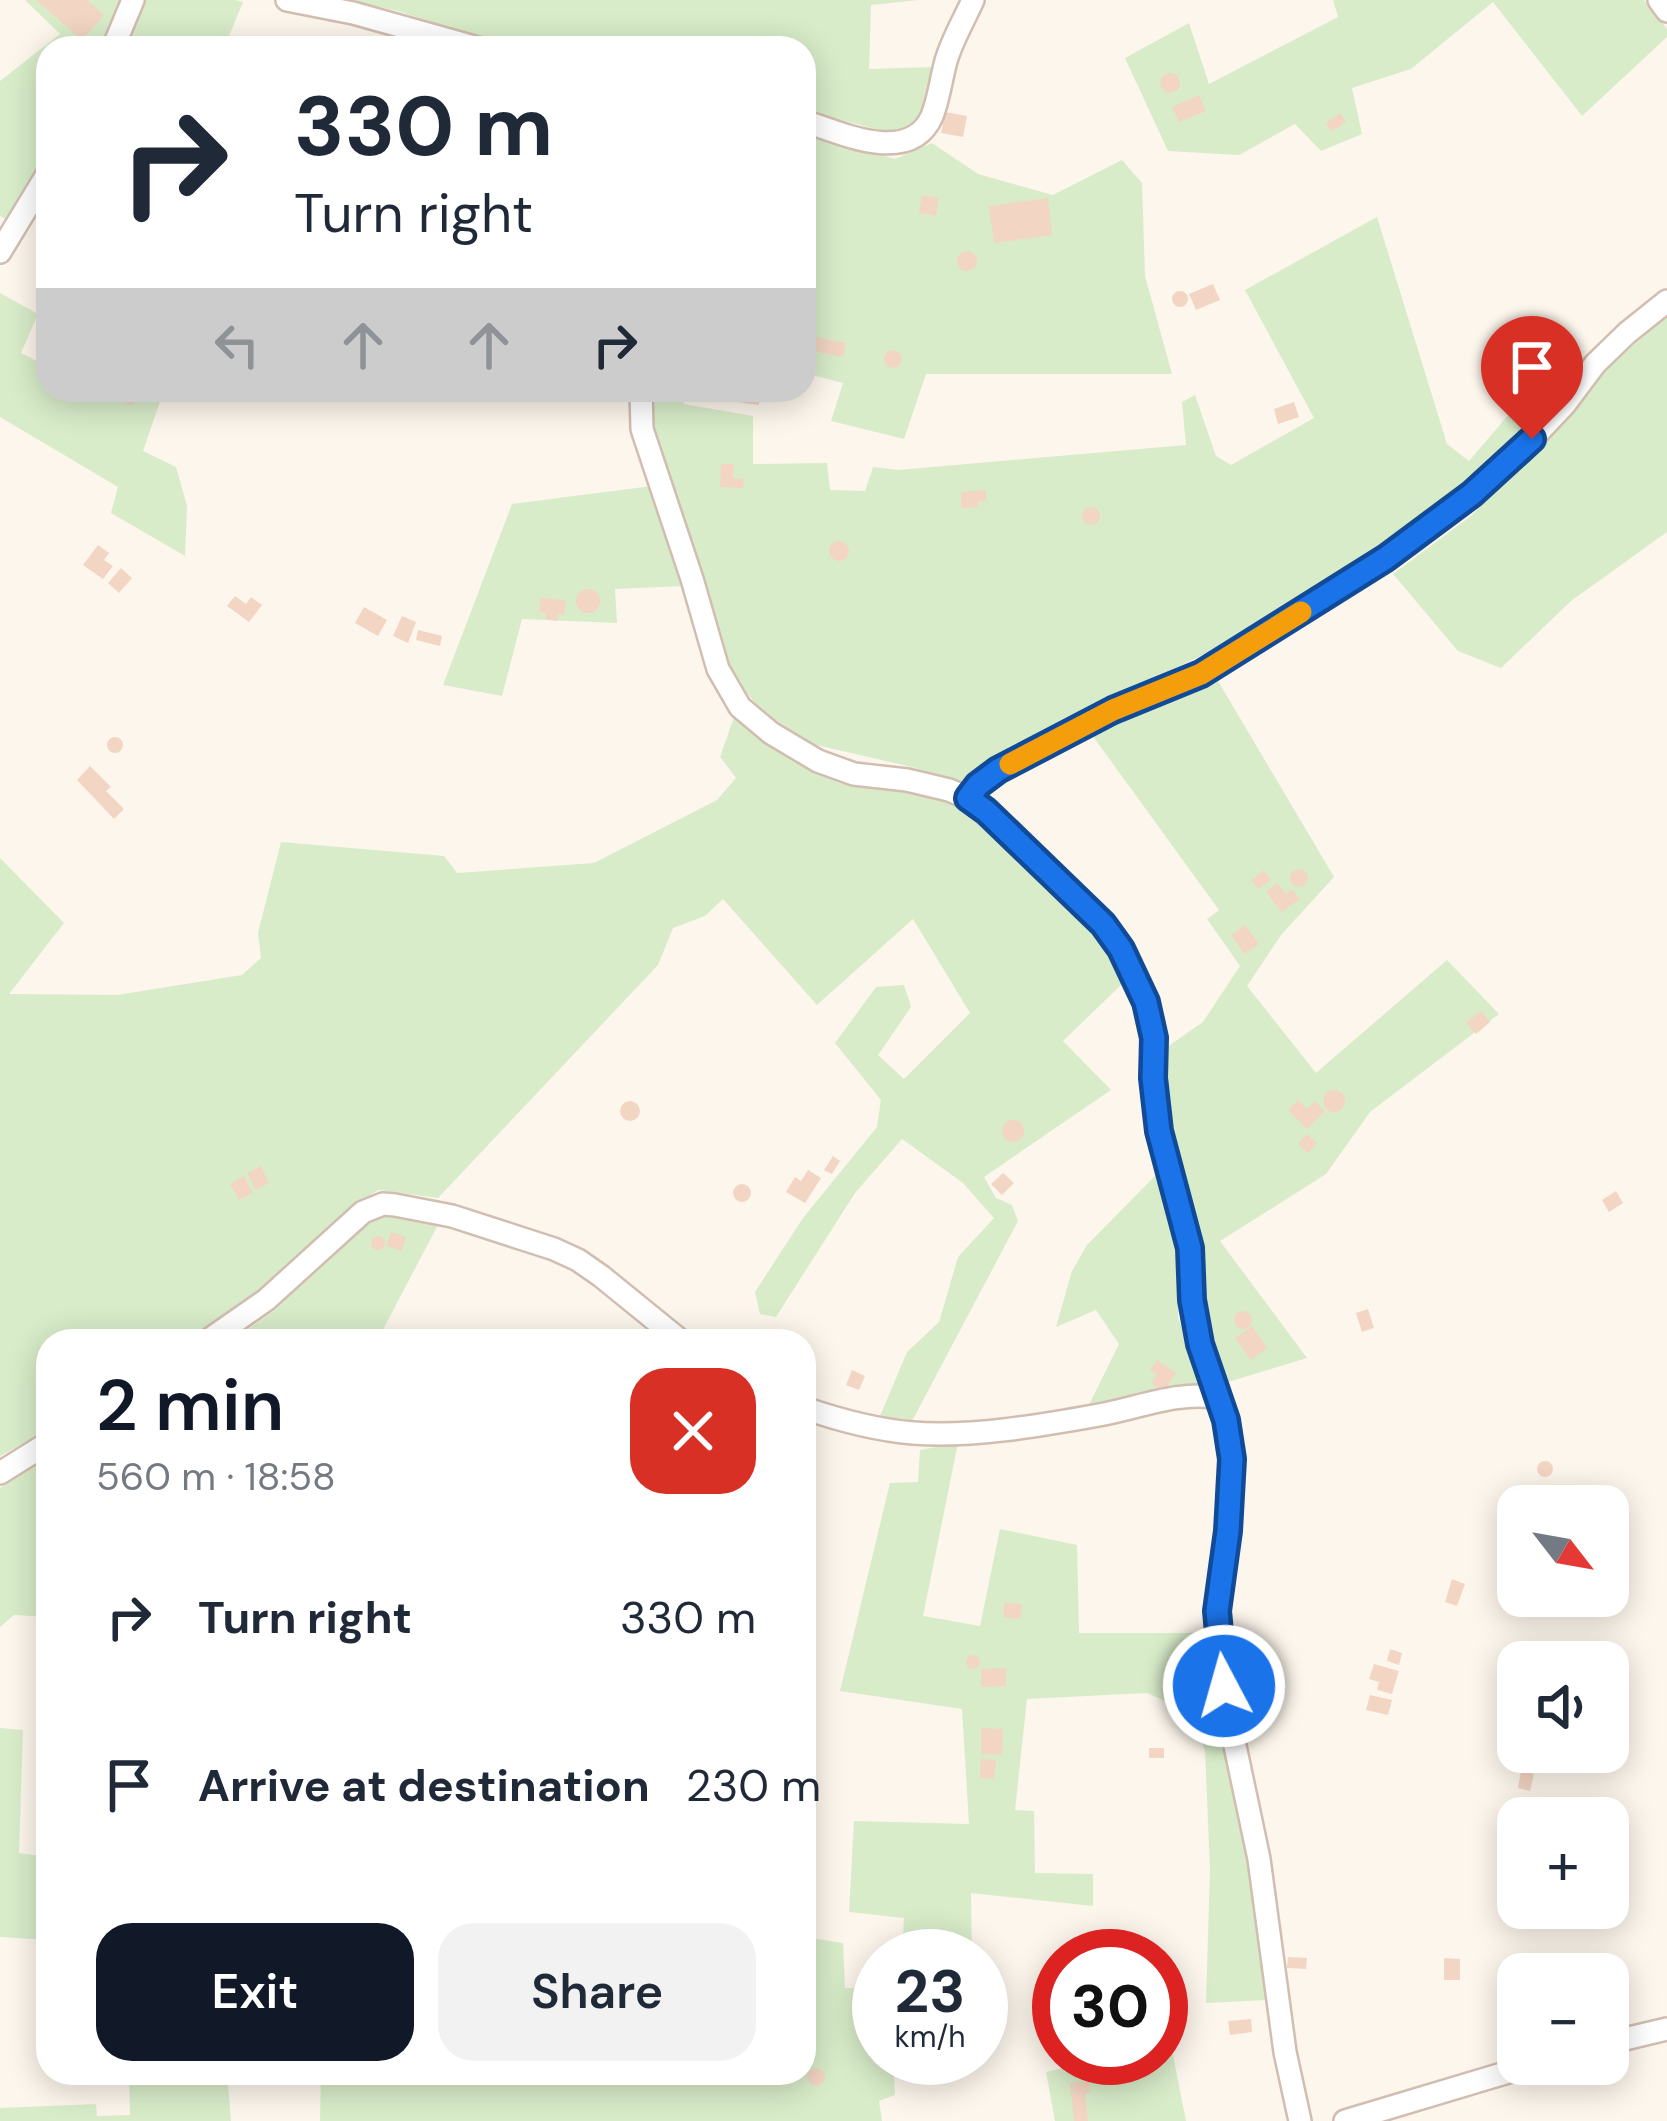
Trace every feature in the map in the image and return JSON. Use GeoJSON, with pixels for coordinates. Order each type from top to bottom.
{"type":"FeatureCollection","features":[{"type":"Feature","properties":{"kind":"street"},"geometry":{"type":"LineString","coordinates":[[118,36],[134,0]]}},
{"type":"Feature","properties":{"kind":"street"},"geometry":{"type":"LineString","coordinates":[[287,0],[435,36]]}},
{"type":"Feature","properties":{"kind":"street"},"geometry":{"type":"LineString","coordinates":[[816,125],[890,144],[909,141],[924,131],[946,59],[973,0]]}},
{"type":"Feature","properties":{"kind":"street"},"geometry":{"type":"LineString","coordinates":[[1659,0],[1667,11]]}},
{"type":"Feature","properties":{"kind":"street"},"geometry":{"type":"LineString","coordinates":[[0,252],[36,193]]}},
{"type":"Feature","properties":{"kind":"street"},"geometry":{"type":"LineString","coordinates":[[968,798],[998,770],[1113,710],[1201,674],[1386,558],[1472,494],[1532,439],[1595,364],[1667,301]]}},
{"type":"Feature","properties":{"kind":"street"},"geometry":{"type":"LineString","coordinates":[[641,402],[642,429],[718,669],[740,706],[771,733],[818,761],[854,774],[949,790],[986,811],[1103,924],[1135,974],[1146,1002],[1154,1038],[1159,1131],[1190,1248],[1200,1344],[1219,1398],[1232,1459],[1218,1640],[1259,1858],[1285,2052],[1300,2121]]}},
{"type":"Feature","properties":{"kind":"street"},"geometry":{"type":"LineString","coordinates":[[224,1329],[266,1300],[363,1211],[395,1204],[452,1216],[578,1260],[666,1329]]}},
{"type":"Feature","properties":{"kind":"street"},"geometry":{"type":"LineString","coordinates":[[816,1412],[869,1427],[945,1434],[1096,1415],[1191,1396],[1219,1398]]}},
{"type":"Feature","properties":{"kind":"street"},"geometry":{"type":"LineString","coordinates":[[0,1473],[36,1450]]}},
{"type":"Feature","properties":{"kind":"street"},"geometry":{"type":"LineString","coordinates":[[1629,2038],[1667,2029]]}},
{"type":"Feature","properties":{"kind":"street"},"geometry":{"type":"LineString","coordinates":[[1345,2121],[1497,2075]]}},
{"type":"Feature","properties":{"kind":"green space"},"geometry":{"type":"Polygon","coordinates":[[[25,0],[120,0],[106,36],[60,34],[25,0]]]}},
{"type":"Feature","properties":{"kind":"green space"},"geometry":{"type":"Polygon","coordinates":[[[142,0],[243,2],[229,36],[128,36],[142,0]]]}},
{"type":"Feature","properties":{"kind":"green space"},"geometry":{"type":"Polygon","coordinates":[[[346,0],[919,0],[871,5],[869,69],[936,67],[923,115],[898,135],[816,113],[816,36],[476,36],[346,0]]]}},
{"type":"Feature","properties":{"kind":"green space"},"geometry":{"type":"Polygon","coordinates":[[[1333,0],[1644,0],[1667,29],[1667,37],[1582,116],[1493,2],[1411,69],[1352,88],[1362,134],[1321,151],[1295,124],[1239,155],[1168,151],[1125,58],[1189,23],[1209,84],[1338,17],[1333,0]]]}},
{"type":"Feature","properties":{"kind":"green space"},"geometry":{"type":"Polygon","coordinates":[[[36,53],[36,171],[6,220],[0,216],[0,81],[36,53]]]}},
{"type":"Feature","properties":{"kind":"green space"},"geometry":{"type":"Polygon","coordinates":[[[816,136],[895,159],[932,143],[978,174],[1053,195],[1122,160],[1142,183],[1145,276],[1172,374],[926,374],[904,439],[831,421],[843,383],[816,376],[816,136]]]}},
{"type":"Feature","properties":{"kind":"green space"},"geometry":{"type":"Polygon","coordinates":[[[1377,217],[1447,444],[1469,461],[1516,406],[1559,392],[1485,469],[1368,556],[1215,649],[989,759],[962,785],[916,768],[812,744],[762,711],[730,673],[654,434],[649,402],[684,402],[753,416],[753,464],[827,463],[830,490],[865,491],[873,467],[898,470],[1186,445],[1182,402],[1195,395],[1216,456],[1231,465],[1314,418],[1245,290],[1377,217]]]}},
{"type":"Feature","properties":{"kind":"green space"},"geometry":{"type":"Polygon","coordinates":[[[0,293],[36,313],[21,353],[36,361],[36,402],[160,402],[143,451],[176,467],[187,506],[185,556],[111,513],[118,487],[0,417],[0,293]]]}},
{"type":"Feature","properties":{"kind":"green space"},"geometry":{"type":"Polygon","coordinates":[[[1667,316],[1667,532],[1571,601],[1501,668],[1458,651],[1393,574],[1471,516],[1580,405],[1609,366],[1667,316]]]}},
{"type":"Feature","properties":{"kind":"green space"},"geometry":{"type":"Polygon","coordinates":[[[652,486],[685,586],[615,589],[617,623],[522,619],[502,696],[443,685],[512,504],[652,486]]]}},
{"type":"Feature","properties":{"kind":"green space"},"geometry":{"type":"Polygon","coordinates":[[[1218,681],[1334,877],[1281,935],[1247,986],[1316,1073],[1447,960],[1499,1014],[1370,1112],[1326,1174],[1220,1241],[1307,1358],[1228,1382],[1203,1307],[1199,1237],[1171,1151],[1161,1089],[1167,1047],[1203,1022],[1240,966],[1207,919],[1219,910],[1092,735],[1218,681]]]}},
{"type":"Feature","properties":{"kind":"green space"},"geometry":{"type":"Polygon","coordinates":[[[735,714],[907,788],[955,802],[1096,933],[1123,983],[1063,1041],[1111,1090],[984,1177],[996,1198],[1012,1205],[1018,1221],[912,1421],[880,1416],[907,1352],[939,1322],[958,1257],[994,1218],[963,1183],[902,1139],[855,1193],[776,1317],[760,1314],[755,1292],[803,1218],[877,1127],[881,1100],[835,1043],[876,987],[904,985],[911,1007],[878,1055],[904,1079],[970,1013],[913,919],[817,1005],[723,899],[705,916],[673,928],[658,965],[438,1198],[379,1190],[353,1205],[261,1295],[203,1329],[36,1329],[36,1436],[0,1456],[0,858],[64,923],[9,994],[117,995],[242,975],[261,958],[258,933],[281,842],[444,856],[457,873],[594,863],[717,800],[736,778],[720,757],[735,714]]]}},
{"type":"Feature","properties":{"kind":"green space"},"geometry":{"type":"Polygon","coordinates":[[[1157,1174],[1180,1250],[1178,1317],[1203,1387],[1087,1409],[1119,1344],[1096,1310],[1056,1327],[1072,1271],[1087,1245],[1157,1174]]]}},
{"type":"Feature","properties":{"kind":"green space"},"geometry":{"type":"Polygon","coordinates":[[[391,1215],[439,1223],[383,1329],[248,1329],[274,1311],[366,1221],[391,1215]]]}},
{"type":"Feature","properties":{"kind":"green space"},"geometry":{"type":"Polygon","coordinates":[[[958,1443],[923,1616],[980,1626],[1000,1529],[1077,1545],[1079,1633],[1207,1633],[1241,1798],[1266,2000],[1206,2003],[1210,1869],[1205,1751],[1196,1728],[1179,1707],[1147,1693],[1027,1699],[1015,1810],[1034,1811],[1035,1873],[1093,1874],[1093,1906],[971,1893],[972,1929],[903,1929],[904,1918],[849,1912],[854,1821],[969,1824],[962,1709],[840,1691],[890,1483],[918,1482],[920,1450],[958,1443]]]}},
{"type":"Feature","properties":{"kind":"green space"},"geometry":{"type":"Polygon","coordinates":[[[36,1466],[36,1616],[14,1615],[0,1627],[0,1488],[36,1466]]]}},
{"type":"Feature","properties":{"kind":"green space"},"geometry":{"type":"Polygon","coordinates":[[[0,1728],[23,1730],[19,1853],[36,1855],[36,1939],[0,1937],[0,1728]]]}},
{"type":"Feature","properties":{"kind":"green space"},"geometry":{"type":"Polygon","coordinates":[[[816,1939],[843,1943],[845,1988],[852,1988],[852,2085],[894,2085],[895,2095],[879,2101],[882,2121],[320,2121],[321,2085],[816,2085],[816,1939]]]}},
{"type":"Feature","properties":{"kind":"green space"},"geometry":{"type":"Polygon","coordinates":[[[129,2085],[228,2085],[231,2121],[0,2121],[0,2108],[96,2104],[97,2116],[130,2115],[129,2085]]]}},
{"type":"Feature","properties":{"kind":"green space"},"geometry":{"type":"Polygon","coordinates":[[[1048,2085],[1179,2085],[1186,2121],[1055,2121],[1048,2085]]]}},
{"type":"Feature","properties":{"kind":"building"},"geometry":{"type":"Polygon","coordinates":[[[36,0],[87,0],[104,15],[86,36],[77,36],[36,0]]]}},
{"type":"Feature","properties":{"kind":"building"},"geometry":{"type":"Polygon","coordinates":[[[1170,73],[1180,83],[1170,93],[1160,83],[1170,73]]]}},
{"type":"Feature","properties":{"kind":"building"},"geometry":{"type":"Polygon","coordinates":[[[1199,95],[1206,111],[1179,122],[1172,107],[1199,95]]]}},
{"type":"Feature","properties":{"kind":"building"},"geometry":{"type":"Polygon","coordinates":[[[945,112],[967,116],[963,137],[941,133],[945,112]]]}},
{"type":"Feature","properties":{"kind":"building"},"geometry":{"type":"Polygon","coordinates":[[[1340,113],[1346,122],[1331,132],[1326,123],[1340,113]]]}},
{"type":"Feature","properties":{"kind":"building"},"geometry":{"type":"Polygon","coordinates":[[[922,195],[939,198],[936,216],[919,213],[922,195]]]}},
{"type":"Feature","properties":{"kind":"building"},"geometry":{"type":"Polygon","coordinates":[[[1048,198],[1052,235],[994,243],[989,206],[1048,198]]]}},
{"type":"Feature","properties":{"kind":"building"},"geometry":{"type":"Polygon","coordinates":[[[967,251],[977,261],[967,271],[957,261],[967,251]]]}},
{"type":"Feature","properties":{"kind":"building"},"geometry":{"type":"Polygon","coordinates":[[[1213,284],[1220,300],[1196,310],[1189,294],[1213,284]]]}},
{"type":"Feature","properties":{"kind":"building"},"geometry":{"type":"Polygon","coordinates":[[[1180,291],[1188,299],[1180,307],[1172,299],[1180,291]]]}},
{"type":"Feature","properties":{"kind":"building"},"geometry":{"type":"Polygon","coordinates":[[[816,337],[846,343],[843,357],[816,351],[816,337]]]}},
{"type":"Feature","properties":{"kind":"building"},"geometry":{"type":"Polygon","coordinates":[[[893,350],[902,359],[893,368],[884,359],[893,350]]]}},
{"type":"Feature","properties":{"kind":"building"},"geometry":{"type":"Polygon","coordinates":[[[1294,402],[1299,417],[1278,424],[1274,409],[1294,402]]]}},
{"type":"Feature","properties":{"kind":"building"},"geometry":{"type":"Polygon","coordinates":[[[721,464],[734,464],[733,478],[744,479],[743,488],[720,487],[721,464]]]}},
{"type":"Feature","properties":{"kind":"building"},"geometry":{"type":"Polygon","coordinates":[[[986,490],[986,501],[978,501],[979,507],[961,508],[961,492],[986,490]]]}},
{"type":"Feature","properties":{"kind":"building"},"geometry":{"type":"Polygon","coordinates":[[[1091,507],[1100,516],[1091,525],[1082,516],[1091,507]]]}},
{"type":"Feature","properties":{"kind":"building"},"geometry":{"type":"Polygon","coordinates":[[[839,541],[849,551],[839,561],[829,551],[839,541]]]}},
{"type":"Feature","properties":{"kind":"building"},"geometry":{"type":"Polygon","coordinates":[[[98,545],[109,553],[104,560],[113,566],[103,579],[83,565],[98,545]]]}},
{"type":"Feature","properties":{"kind":"building"},"geometry":{"type":"Polygon","coordinates":[[[121,568],[132,578],[119,593],[108,583],[121,568]]]}},
{"type":"Feature","properties":{"kind":"building"},"geometry":{"type":"Polygon","coordinates":[[[588,589],[600,601],[588,613],[576,601],[588,589]]]}},
{"type":"Feature","properties":{"kind":"building"},"geometry":{"type":"Polygon","coordinates":[[[235,596],[246,604],[251,597],[262,605],[249,622],[227,606],[235,596]]]}},
{"type":"Feature","properties":{"kind":"building"},"geometry":{"type":"Polygon","coordinates":[[[541,597],[566,601],[564,615],[558,614],[557,621],[545,619],[546,613],[539,612],[541,597]]]}},
{"type":"Feature","properties":{"kind":"building"},"geometry":{"type":"Polygon","coordinates":[[[364,607],[387,620],[378,636],[355,623],[364,607]]]}},
{"type":"Feature","properties":{"kind":"building"},"geometry":{"type":"Polygon","coordinates":[[[402,616],[416,622],[408,643],[393,636],[402,616]]]}},
{"type":"Feature","properties":{"kind":"building"},"geometry":{"type":"Polygon","coordinates":[[[418,630],[442,636],[440,646],[416,640],[418,630]]]}},
{"type":"Feature","properties":{"kind":"building"},"geometry":{"type":"Polygon","coordinates":[[[115,737],[123,745],[115,753],[107,745],[115,737]]]}},
{"type":"Feature","properties":{"kind":"building"},"geometry":{"type":"Polygon","coordinates":[[[90,766],[124,809],[114,819],[77,780],[90,766]]]}},
{"type":"Feature","properties":{"kind":"building"},"geometry":{"type":"Polygon","coordinates":[[[1299,869],[1308,878],[1299,887],[1290,878],[1299,869]]]}},
{"type":"Feature","properties":{"kind":"building"},"geometry":{"type":"Polygon","coordinates":[[[1264,870],[1271,880],[1258,889],[1251,880],[1264,870]]]}},
{"type":"Feature","properties":{"kind":"building"},"geometry":{"type":"Polygon","coordinates":[[[1277,883],[1286,894],[1292,889],[1300,899],[1282,912],[1266,892],[1277,883]]]}},
{"type":"Feature","properties":{"kind":"building"},"geometry":{"type":"Polygon","coordinates":[[[1245,925],[1259,944],[1245,954],[1231,935],[1245,925]]]}},
{"type":"Feature","properties":{"kind":"building"},"geometry":{"type":"Polygon","coordinates":[[[1481,1011],[1490,1022],[1476,1034],[1466,1023],[1481,1011]]]}},
{"type":"Feature","properties":{"kind":"building"},"geometry":{"type":"Polygon","coordinates":[[[1334,1090],[1345,1101],[1334,1112],[1323,1101],[1334,1090]]]}},
{"type":"Feature","properties":{"kind":"building"},"geometry":{"type":"Polygon","coordinates":[[[1298,1100],[1307,1109],[1315,1101],[1325,1111],[1307,1129],[1288,1110],[1298,1100]]]}},
{"type":"Feature","properties":{"kind":"building"},"geometry":{"type":"Polygon","coordinates":[[[630,1101],[640,1111],[630,1121],[620,1111],[630,1101]]]}},
{"type":"Feature","properties":{"kind":"building"},"geometry":{"type":"Polygon","coordinates":[[[1013,1120],[1024,1131],[1013,1142],[1002,1131],[1013,1120]]]}},
{"type":"Feature","properties":{"kind":"building"},"geometry":{"type":"Polygon","coordinates":[[[1307,1134],[1317,1143],[1308,1153],[1298,1144],[1307,1134]]]}},
{"type":"Feature","properties":{"kind":"building"},"geometry":{"type":"Polygon","coordinates":[[[833,1156],[840,1161],[832,1174],[824,1170],[833,1156]]]}},
{"type":"Feature","properties":{"kind":"building"},"geometry":{"type":"Polygon","coordinates":[[[261,1166],[269,1183],[256,1190],[247,1173],[261,1166]]]}},
{"type":"Feature","properties":{"kind":"building"},"geometry":{"type":"Polygon","coordinates":[[[808,1170],[821,1178],[805,1203],[786,1192],[795,1177],[801,1181],[808,1170]]]}},
{"type":"Feature","properties":{"kind":"building"},"geometry":{"type":"Polygon","coordinates":[[[1003,1173],[1014,1183],[1002,1195],[991,1184],[1003,1173]]]}},
{"type":"Feature","properties":{"kind":"building"},"geometry":{"type":"Polygon","coordinates":[[[244,1176],[253,1193],[239,1200],[230,1184],[244,1176]]]}},
{"type":"Feature","properties":{"kind":"building"},"geometry":{"type":"Polygon","coordinates":[[[742,1184],[751,1193],[742,1202],[733,1193],[742,1184]]]}},
{"type":"Feature","properties":{"kind":"building"},"geometry":{"type":"Polygon","coordinates":[[[1616,1191],[1623,1203],[1609,1212],[1602,1200],[1616,1191]]]}},
{"type":"Feature","properties":{"kind":"building"},"geometry":{"type":"Polygon","coordinates":[[[391,1232],[406,1237],[402,1251],[386,1246],[391,1232]]]}},
{"type":"Feature","properties":{"kind":"building"},"geometry":{"type":"Polygon","coordinates":[[[378,1236],[385,1243],[378,1250],[371,1243],[378,1236]]]}},
{"type":"Feature","properties":{"kind":"building"},"geometry":{"type":"Polygon","coordinates":[[[1368,1309],[1374,1328],[1362,1332],[1356,1313],[1368,1309]]]}},
{"type":"Feature","properties":{"kind":"building"},"geometry":{"type":"Polygon","coordinates":[[[1243,1311],[1252,1320],[1243,1329],[1234,1320],[1243,1311]]]}},
{"type":"Feature","properties":{"kind":"building"},"geometry":{"type":"Polygon","coordinates":[[[1252,1326],[1267,1348],[1251,1360],[1235,1338],[1252,1326]]]}},
{"type":"Feature","properties":{"kind":"building"},"geometry":{"type":"Polygon","coordinates":[[[1157,1360],[1176,1373],[1163,1392],[1151,1383],[1157,1375],[1150,1370],[1157,1360]]]}},
{"type":"Feature","properties":{"kind":"building"},"geometry":{"type":"Polygon","coordinates":[[[852,1370],[865,1376],[859,1390],[846,1385],[852,1370]]]}},
{"type":"Feature","properties":{"kind":"building"},"geometry":{"type":"Polygon","coordinates":[[[1545,1461],[1553,1469],[1545,1477],[1537,1469],[1545,1461]]]}},
{"type":"Feature","properties":{"kind":"building"},"geometry":{"type":"Polygon","coordinates":[[[1452,1579],[1465,1584],[1457,1606],[1445,1602],[1452,1579]]]}},
{"type":"Feature","properties":{"kind":"building"},"geometry":{"type":"Polygon","coordinates":[[[1004,1603],[1022,1604],[1020,1619],[1003,1617],[1004,1603]]]}},
{"type":"Feature","properties":{"kind":"building"},"geometry":{"type":"Polygon","coordinates":[[[1390,1649],[1402,1653],[1399,1665],[1387,1661],[1390,1649]]]}},
{"type":"Feature","properties":{"kind":"building"},"geometry":{"type":"Polygon","coordinates":[[[973,1655],[980,1662],[973,1669],[966,1662],[973,1655]]]}},
{"type":"Feature","properties":{"kind":"building"},"geometry":{"type":"Polygon","coordinates":[[[1374,1664],[1399,1671],[1392,1694],[1377,1690],[1379,1682],[1369,1679],[1374,1664]]]}},
{"type":"Feature","properties":{"kind":"building"},"geometry":{"type":"Polygon","coordinates":[[[1006,1668],[1006,1686],[981,1687],[981,1669],[1006,1668]]]}},
{"type":"Feature","properties":{"kind":"building"},"geometry":{"type":"Polygon","coordinates":[[[1370,1695],[1392,1700],[1388,1715],[1366,1710],[1370,1695]]]}},
{"type":"Feature","properties":{"kind":"building"},"geometry":{"type":"Polygon","coordinates":[[[981,1728],[1003,1729],[1002,1755],[981,1754],[981,1728]]]}},
{"type":"Feature","properties":{"kind":"building"},"geometry":{"type":"Polygon","coordinates":[[[1149,1748],[1164,1748],[1164,1758],[1149,1758],[1149,1748]]]}},
{"type":"Feature","properties":{"kind":"building"},"geometry":{"type":"Polygon","coordinates":[[[981,1759],[996,1760],[994,1779],[980,1778],[981,1759]]]}},
{"type":"Feature","properties":{"kind":"building"},"geometry":{"type":"Polygon","coordinates":[[[1521,1773],[1534,1774],[1530,1791],[1518,1788],[1521,1773]]]}},
{"type":"Feature","properties":{"kind":"building"},"geometry":{"type":"Polygon","coordinates":[[[1288,1957],[1307,1958],[1306,1969],[1287,1968],[1288,1957]]]}},
{"type":"Feature","properties":{"kind":"building"},"geometry":{"type":"Polygon","coordinates":[[[1444,1958],[1460,1959],[1460,1980],[1444,1980],[1444,1958]]]}},
{"type":"Feature","properties":{"kind":"building"},"geometry":{"type":"Polygon","coordinates":[[[1251,2019],[1252,2032],[1230,2035],[1228,2021],[1251,2019]]]}},
{"type":"Feature","properties":{"kind":"building"},"geometry":{"type":"Polygon","coordinates":[[[816,2068],[825,2077],[816,2086],[816,2068]]]}},
{"type":"Feature","properties":{"kind":"building"},"geometry":{"type":"Polygon","coordinates":[[[1070,2085],[1089,2085],[1090,2093],[1085,2094],[1088,2121],[1074,2121],[1070,2085]]]}},
{"type":"Feature","properties":{"kind":"slow traffic"},"geometry":{"type":"LineString","coordinates":[[1010,764],[1113,710],[1201,674],[1301,612]]}},
{"type":"Feature","properties":{"kind":"route"},"geometry":{"type":"LineString","coordinates":[[1224,1686],[1217,1611],[1232,1459],[1226,1420],[1200,1344],[1190,1248],[1159,1131],[1154,1038],[1146,1002],[1135,974],[1103,924],[968,798],[998,770],[1113,710],[1201,674],[1386,558],[1472,494],[1532,439]]}}]}
